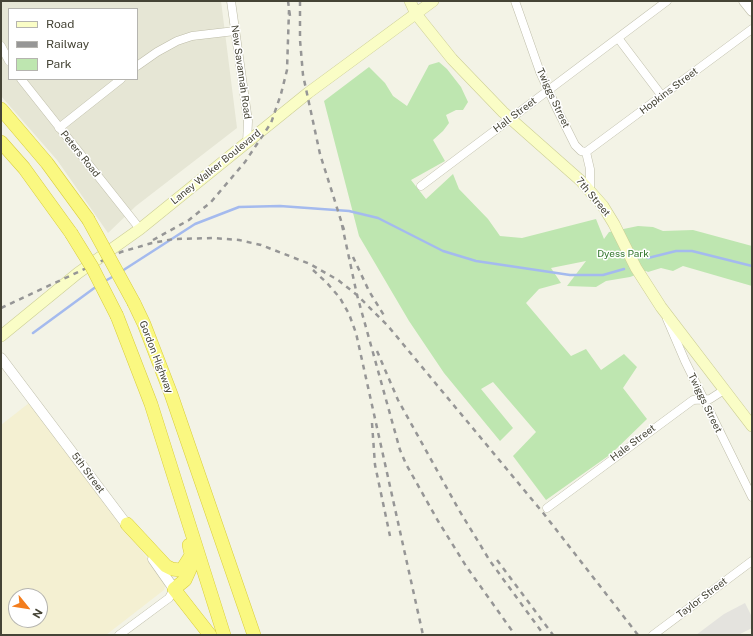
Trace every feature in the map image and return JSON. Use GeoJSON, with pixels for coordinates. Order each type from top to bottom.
{"type":"FeatureCollection","features":[{"type":"Feature","properties":{"kind":"highway","name":"Gordon Highway"},"geometry":{"type":"LineString","coordinates":[[1,109],[48,163],[88,220],[134,303],[144,324],[171,394],[254,635]]}},
{"type":"Feature","properties":{"kind":"highway","name":"Gordon Highway"},"geometry":{"type":"LineString","coordinates":[[1,142],[24,168],[71,233],[92,267],[117,316],[153,411],[223,633]]}},
{"type":"Feature","properties":{"kind":"highway"},"geometry":{"type":"LineString","coordinates":[[130,348],[146,412],[191,554],[188,575],[174,589],[210,635]]}},
{"type":"Feature","properties":{"kind":"highway"},"geometry":{"type":"LineString","coordinates":[[127,524],[166,566],[172,569],[180,570],[183,568],[187,564],[191,554]]}},
{"type":"Feature","properties":{"kind":"main road"},"geometry":{"type":"LineString","coordinates":[[410,1],[416,14]]}},
{"type":"Feature","properties":{"kind":"main road","name":"Laney Walker Boulevard"},"geometry":{"type":"LineString","coordinates":[[1,336],[78,273],[140,229],[308,93],[433,1]]}},
{"type":"Feature","properties":{"kind":"main road","name":"7th Street"},"geometry":{"type":"LineString","coordinates":[[416,14],[452,59],[510,119],[590,190],[610,217],[642,278],[661,307],[752,426]]}},
{"type":"Feature","properties":{"kind":"street","name":"New Savannah Road"},"geometry":{"type":"LineString","coordinates":[[231,1],[248,121],[247,143]]}},
{"type":"Feature","properties":{"kind":"street","name":"Twiggs Street"},"geometry":{"type":"LineString","coordinates":[[516,1],[540,72],[548,90],[575,145],[581,151],[586,152]]}},
{"type":"Feature","properties":{"kind":"street","name":"Hall Street"},"geometry":{"type":"LineString","coordinates":[[421,186],[667,1]]}},
{"type":"Feature","properties":{"kind":"street"},"geometry":{"type":"LineString","coordinates":[[744,1],[752,11]]}},
{"type":"Feature","properties":{"kind":"street","name":"Hopkins Street"},"geometry":{"type":"LineString","coordinates":[[586,152],[752,29]]}},
{"type":"Feature","properties":{"kind":"street"},"geometry":{"type":"LineString","coordinates":[[138,65],[157,52],[177,41],[192,36],[235,31]]}},
{"type":"Feature","properties":{"kind":"street"},"geometry":{"type":"LineString","coordinates":[[618,38],[662,96]]}},
{"type":"Feature","properties":{"kind":"street"},"geometry":{"type":"LineString","coordinates":[[1,46],[8,59]]}},
{"type":"Feature","properties":{"kind":"street","name":"Peters Road"},"geometry":{"type":"LineString","coordinates":[[22,80],[140,229]]}},
{"type":"Feature","properties":{"kind":"street"},"geometry":{"type":"LineString","coordinates":[[59,128],[120,80]]}},
{"type":"Feature","properties":{"kind":"street"},"geometry":{"type":"LineString","coordinates":[[586,152],[590,169],[590,190]]}},
{"type":"Feature","properties":{"kind":"street","name":"Twiggs Street"},"geometry":{"type":"LineString","coordinates":[[661,307],[752,497]]}},
{"type":"Feature","properties":{"kind":"street","name":"5th Street"},"geometry":{"type":"LineString","coordinates":[[1,358],[127,524],[174,589]]}},
{"type":"Feature","properties":{"kind":"street","name":"Hale Street"},"geometry":{"type":"LineString","coordinates":[[547,508],[693,400],[710,399],[724,390]]}},
{"type":"Feature","properties":{"kind":"street","name":"Taylor Street"},"geometry":{"type":"LineString","coordinates":[[653,635],[752,561]]}},
{"type":"Feature","properties":{"kind":"street"},"geometry":{"type":"LineString","coordinates":[[119,635],[169,598],[174,589]]}},
{"type":"Feature","properties":{"kind":"shaded area"},"geometry":{"type":"Polygon","coordinates":[[[1,1],[221,1],[237,128],[136,206],[108,233],[57,160],[1,96],[1,1]]]}},
{"type":"Feature","properties":{"kind":"shaded area"},"geometry":{"type":"Polygon","coordinates":[[[29,403],[166,583],[164,590],[106,635],[1,635],[1,425],[29,403]]]}},
{"type":"Feature","properties":{"kind":"shaded area"},"geometry":{"type":"Polygon","coordinates":[[[745,603],[752,617],[752,628],[738,635],[696,635],[724,614],[745,603]]]}},
{"type":"Feature","properties":{"kind":"green space","name":"Dyess Park"},"geometry":{"type":"Polygon","coordinates":[[[439,62],[447,69],[461,87],[468,102],[463,110],[456,110],[446,115],[449,123],[433,140],[445,161],[411,180],[426,199],[453,174],[459,189],[488,219],[500,236],[522,238],[596,219],[604,239],[609,232],[638,226],[653,227],[663,231],[693,230],[752,246],[752,286],[683,266],[673,271],[661,268],[648,272],[646,271],[630,277],[606,281],[596,287],[567,286],[586,261],[551,268],[561,283],[539,289],[526,303],[571,356],[586,349],[601,370],[624,354],[637,367],[623,388],[647,419],[611,454],[546,500],[513,456],[536,432],[493,382],[481,389],[513,428],[500,441],[444,373],[409,321],[359,236],[324,101],[369,67],[385,83],[393,96],[407,106],[429,65],[439,62]]]}},
{"type":"Feature","properties":{"kind":"waterway"},"geometry":{"type":"LineString","coordinates":[[122,271],[195,224],[239,207],[280,206],[349,211],[378,218],[443,251],[476,261],[570,275],[603,275],[624,269]]}},
{"type":"Feature","properties":{"kind":"waterway"},"geometry":{"type":"LineString","coordinates":[[648,258],[676,251],[692,251],[752,266]]}},
{"type":"Feature","properties":{"kind":"waterway"},"geometry":{"type":"LineString","coordinates":[[105,281],[114,276]]}},
{"type":"Feature","properties":{"kind":"waterway"},"geometry":{"type":"LineString","coordinates":[[33,333],[97,286]]}},
{"type":"Feature","properties":{"kind":"railway"},"geometry":{"type":"LineString","coordinates":[[288,1],[290,16]]}},
{"type":"Feature","properties":{"kind":"railway"},"geometry":{"type":"LineString","coordinates":[[300,1],[300,40],[303,75],[320,154],[344,230]]}},
{"type":"Feature","properties":{"kind":"railway"},"geometry":{"type":"LineString","coordinates":[[153,240],[189,220],[211,202],[245,162],[271,123],[287,70],[289,10]]}},
{"type":"Feature","properties":{"kind":"railway"},"geometry":{"type":"LineString","coordinates":[[342,225],[357,295],[400,450],[406,464],[438,521],[466,566],[515,635]]}},
{"type":"Feature","properties":{"kind":"railway"},"geometry":{"type":"LineString","coordinates":[[1,308],[121,252],[152,243],[174,239],[212,238],[239,240],[261,245],[310,264],[338,280],[357,295],[388,326],[544,514],[638,635]]}},
{"type":"Feature","properties":{"kind":"railway"},"geometry":{"type":"LineString","coordinates":[[353,257],[369,291],[385,317]]}},
{"type":"Feature","properties":{"kind":"railway"},"geometry":{"type":"LineString","coordinates":[[313,270],[340,298],[349,314],[356,333],[423,635]]}},
{"type":"Feature","properties":{"kind":"railway"},"geometry":{"type":"LineString","coordinates":[[377,351],[398,400],[459,510],[490,561],[544,635]]}},
{"type":"Feature","properties":{"kind":"railway"},"geometry":{"type":"LineString","coordinates":[[372,423],[375,465],[390,536]]}},
{"type":"Feature","properties":{"kind":"railway"},"geometry":{"type":"LineString","coordinates":[[497,560],[553,635]]}}]}
